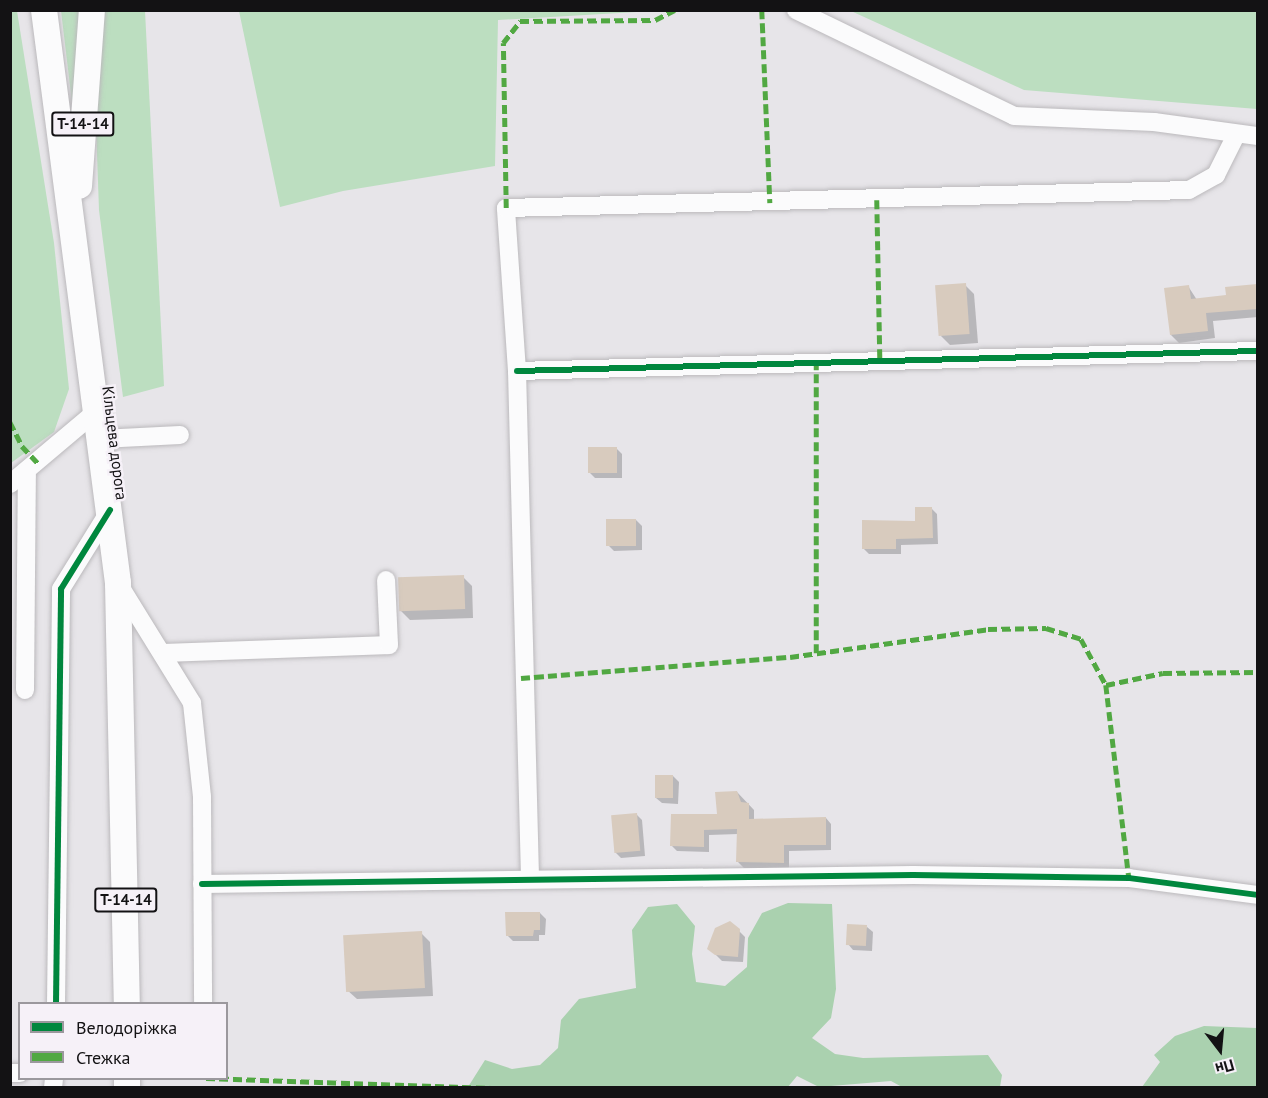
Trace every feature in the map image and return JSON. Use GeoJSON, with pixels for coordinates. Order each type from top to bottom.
{"type":"FeatureCollection","features":[{"type":"Feature","properties":{"kind":"highway","name":"Т-14-14"},"geometry":{"type":"LineString","coordinates":[[39,10],[48,43]]}},
{"type":"Feature","properties":{"kind":"highway","name":"Т-14-14"},"geometry":{"type":"LineString","coordinates":[[44,10],[75,237]]}},
{"type":"Feature","properties":{"kind":"highway","name":"Т-14-14"},"geometry":{"type":"LineString","coordinates":[[75,237],[92,10]]}},
{"type":"Feature","properties":{"kind":"highway","name":"Кільцева дорога"},"geometry":{"type":"LineString","coordinates":[[75,237],[102,439],[118,583],[127,1002]]}},
{"type":"Feature","properties":{"kind":"street"},"geometry":{"type":"LineString","coordinates":[[796,10],[1014,116],[1154,122],[1236,135],[1257,136]]}},
{"type":"Feature","properties":{"kind":"street"},"geometry":{"type":"LineString","coordinates":[[530,877],[517,371],[506,208],[1189,190],[1216,176],[1236,135]]}},
{"type":"Feature","properties":{"kind":"street"},"geometry":{"type":"LineString","coordinates":[[517,371],[1257,351]]}},
{"type":"Feature","properties":{"kind":"street"},"geometry":{"type":"LineString","coordinates":[[10,484],[27,473],[98,410]]}},
{"type":"Feature","properties":{"kind":"street"},"geometry":{"type":"LineString","coordinates":[[102,439],[180,435]]}},
{"type":"Feature","properties":{"kind":"street"},"geometry":{"type":"LineString","coordinates":[[25,690],[27,473]]}},
{"type":"Feature","properties":{"kind":"street"},"geometry":{"type":"LineString","coordinates":[[56,1002],[61,589],[110,510]]}},
{"type":"Feature","properties":{"kind":"street"},"geometry":{"type":"LineString","coordinates":[[165,653],[389,645],[386,580]]}},
{"type":"Feature","properties":{"kind":"street"},"geometry":{"type":"LineString","coordinates":[[118,583],[165,653],[192,703],[202,797],[203,1002]]}},
{"type":"Feature","properties":{"kind":"street"},"geometry":{"type":"LineString","coordinates":[[202,884],[530,877],[1130,878],[1257,894]]}},
{"type":"Feature","properties":{"kind":"green space"},"geometry":{"type":"Polygon","coordinates":[[[239,10],[654,11],[498,20],[495,166],[343,191],[280,207],[239,10]]]}},
{"type":"Feature","properties":{"kind":"green space"},"geometry":{"type":"Polygon","coordinates":[[[10,11],[17,11],[54,243],[69,389],[54,432],[11,463],[10,11]]]}},
{"type":"Feature","properties":{"kind":"green space"},"geometry":{"type":"Polygon","coordinates":[[[61,11],[84,11],[73,111],[61,11]]]}},
{"type":"Feature","properties":{"kind":"green space"},"geometry":{"type":"Polygon","coordinates":[[[104,11],[145,11],[164,386],[123,397],[99,210],[95,98],[104,11]]]}},
{"type":"Feature","properties":{"kind":"green space"},"geometry":{"type":"Polygon","coordinates":[[[851,11],[1257,11],[1257,109],[1024,90],[851,11]]]}},
{"type":"Feature","properties":{"kind":"green space"},"geometry":{"type":"Polygon","coordinates":[[[788,903],[832,904],[836,989],[831,1018],[812,1038],[835,1054],[863,1058],[988,1055],[1002,1075],[1000,1087],[902,1087],[891,1081],[819,1087],[797,1076],[787,1088],[468,1087],[485,1060],[512,1069],[540,1065],[558,1048],[561,1020],[579,999],[636,988],[632,930],[648,907],[677,904],[695,926],[692,954],[696,982],[725,986],[747,967],[748,938],[762,913],[788,903]]]}},
{"type":"Feature","properties":{"kind":"green space"},"geometry":{"type":"Polygon","coordinates":[[[1204,1026],[1257,1028],[1257,1087],[1142,1087],[1160,1062],[1154,1055],[1175,1036],[1204,1026]]]}},
{"type":"Feature","properties":{"kind":"building"},"geometry":{"type":"Polygon","coordinates":[[[966,283],[970,334],[939,336],[935,285],[966,283]]]}},
{"type":"Feature","properties":{"kind":"building"},"geometry":{"type":"Polygon","coordinates":[[[1257,284],[1257,309],[1206,313],[1208,331],[1170,335],[1164,288],[1189,285],[1191,299],[1226,295],[1225,287],[1257,284]]]}},
{"type":"Feature","properties":{"kind":"building"},"geometry":{"type":"Polygon","coordinates":[[[588,447],[617,447],[617,473],[588,473],[588,447]]]}},
{"type":"Feature","properties":{"kind":"building"},"geometry":{"type":"Polygon","coordinates":[[[915,507],[932,507],[933,538],[896,539],[896,549],[862,549],[862,520],[915,521],[915,507]]]}},
{"type":"Feature","properties":{"kind":"building"},"geometry":{"type":"Polygon","coordinates":[[[606,519],[636,519],[636,546],[606,546],[606,519]]]}},
{"type":"Feature","properties":{"kind":"building"},"geometry":{"type":"Polygon","coordinates":[[[464,575],[465,609],[399,611],[398,577],[464,575]]]}},
{"type":"Feature","properties":{"kind":"building"},"geometry":{"type":"Polygon","coordinates":[[[655,775],[673,775],[673,798],[655,798],[655,775]]]}},
{"type":"Feature","properties":{"kind":"building"},"geometry":{"type":"Polygon","coordinates":[[[737,791],[741,802],[749,803],[749,819],[826,817],[826,845],[784,845],[784,863],[736,862],[737,829],[704,830],[704,847],[670,846],[671,814],[717,814],[715,792],[737,791]]]}},
{"type":"Feature","properties":{"kind":"building"},"geometry":{"type":"Polygon","coordinates":[[[637,813],[640,851],[614,853],[611,815],[637,813]]]}},
{"type":"Feature","properties":{"kind":"building"},"geometry":{"type":"Polygon","coordinates":[[[505,912],[540,912],[540,930],[534,930],[533,936],[506,936],[505,912]]]}},
{"type":"Feature","properties":{"kind":"building"},"geometry":{"type":"Polygon","coordinates":[[[730,921],[740,929],[738,957],[715,955],[707,949],[715,928],[730,921]]]}},
{"type":"Feature","properties":{"kind":"building"},"geometry":{"type":"Polygon","coordinates":[[[847,924],[867,925],[866,946],[846,945],[847,924]]]}},
{"type":"Feature","properties":{"kind":"building"},"geometry":{"type":"Polygon","coordinates":[[[422,931],[425,988],[346,992],[343,935],[422,931]]]}},
{"type":"Feature","properties":{"kind":"marked path"},"geometry":{"type":"LineString","coordinates":[[506,208],[503,43],[520,21],[655,20],[675,10]]}},
{"type":"Feature","properties":{"kind":"marked path"},"geometry":{"type":"LineString","coordinates":[[762,10],[770,203]]}},
{"type":"Feature","properties":{"kind":"marked path"},"geometry":{"type":"LineString","coordinates":[[877,200],[880,361]]}},
{"type":"Feature","properties":{"kind":"marked path"},"geometry":{"type":"LineString","coordinates":[[816,363],[816,653]]}},
{"type":"Feature","properties":{"kind":"marked path"},"geometry":{"type":"LineString","coordinates":[[10,422],[22,446],[38,463]]}},
{"type":"Feature","properties":{"kind":"marked path"},"geometry":{"type":"LineString","coordinates":[[521,678],[790,657],[988,629],[1046,628],[1081,639],[1106,685],[1163,673],[1258,672]]}},
{"type":"Feature","properties":{"kind":"marked path"},"geometry":{"type":"LineString","coordinates":[[1106,685],[1129,878]]}},
{"type":"Feature","properties":{"kind":"marked path"},"geometry":{"type":"LineString","coordinates":[[228,1079],[492,1088]]}},
{"type":"Feature","properties":{"kind":"cycle path"},"geometry":{"type":"LineString","coordinates":[[517,371],[1258,351]]}},
{"type":"Feature","properties":{"kind":"cycle path"},"geometry":{"type":"LineString","coordinates":[[56,1002],[61,589],[110,510]]}},
{"type":"Feature","properties":{"kind":"cycle path"},"geometry":{"type":"LineString","coordinates":[[202,884],[913,875],[1129,878],[1258,895]]}}]}
